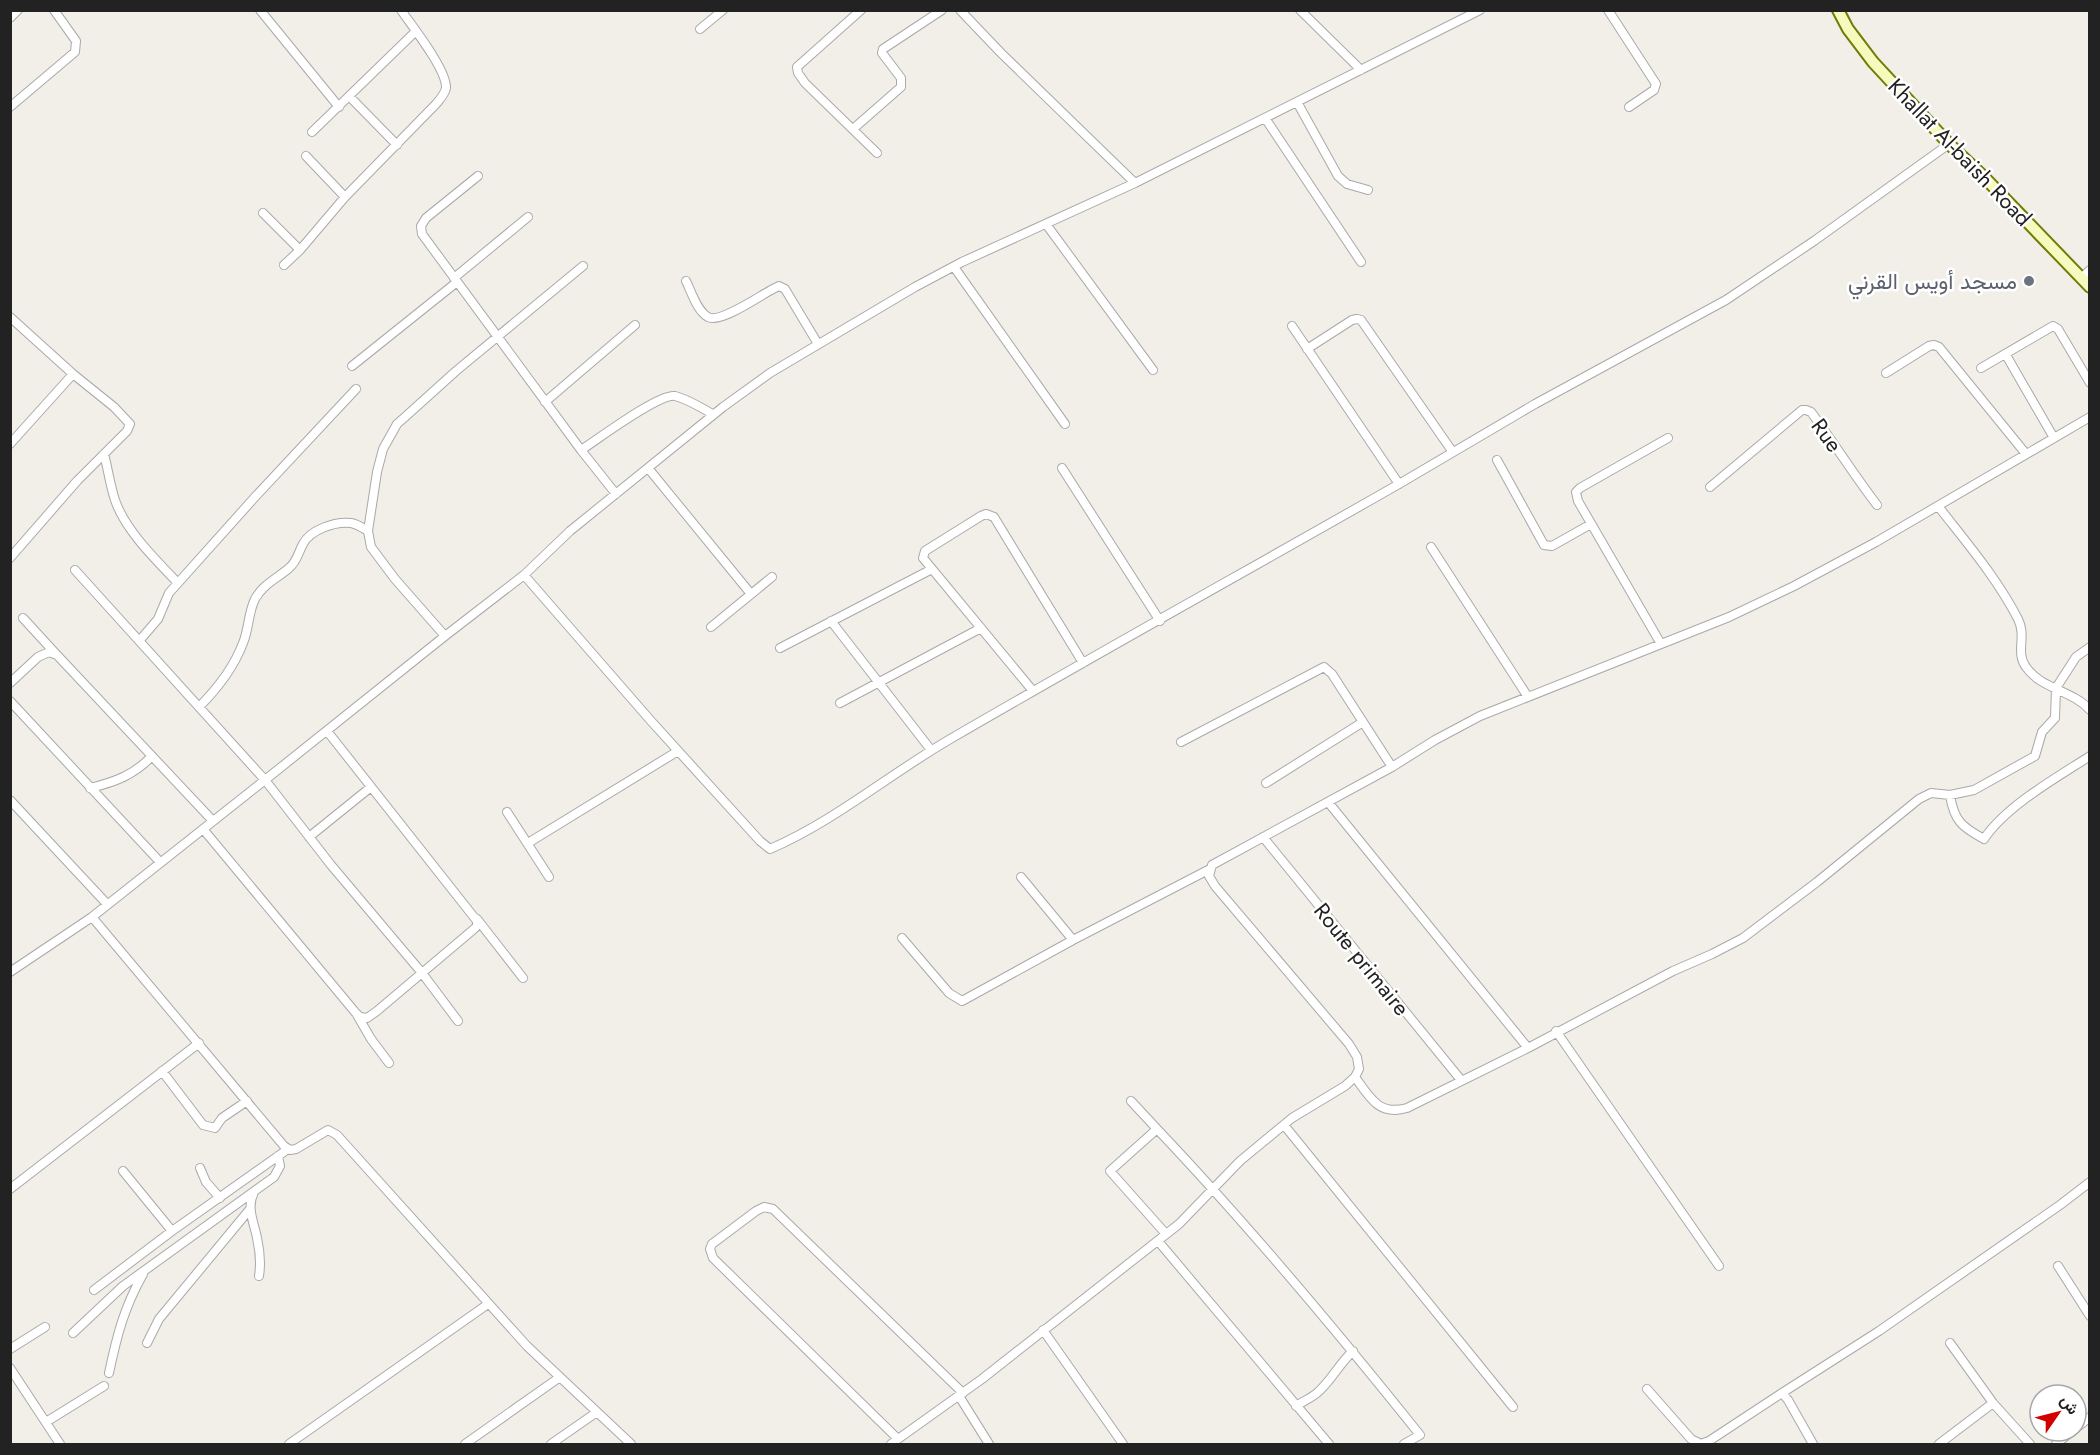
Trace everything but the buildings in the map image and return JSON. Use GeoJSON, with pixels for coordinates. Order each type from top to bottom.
{"type":"FeatureCollection","features":[{"type":"Feature","properties":{"kind":"street"},"geometry":{"type":"LineString","coordinates":[[10,18],[18,10]]}},
{"type":"Feature","properties":{"kind":"street"},"geometry":{"type":"LineString","coordinates":[[10,107],[75,51],[76,41],[54,10]]}},
{"type":"Feature","properties":{"kind":"street"},"geometry":{"type":"LineString","coordinates":[[260,10],[339,107]]}},
{"type":"Feature","properties":{"kind":"street"},"geometry":{"type":"LineString","coordinates":[[284,265],[300,250],[345,197],[436,104],[446,90],[440,68],[401,10]]}},
{"type":"Feature","properties":{"kind":"street"},"geometry":{"type":"LineString","coordinates":[[700,29],[723,10]]}},
{"type":"Feature","properties":{"kind":"street"},"geometry":{"type":"LineString","coordinates":[[861,10],[797,67],[805,83],[877,153]]}},
{"type":"Feature","properties":{"kind":"street"},"geometry":{"type":"LineString","coordinates":[[853,129],[901,87],[901,78],[885,60],[883,49],[942,10]]}},
{"type":"Feature","properties":{"kind":"street"},"geometry":{"type":"LineString","coordinates":[[960,10],[1000,53],[1135,183]]}},
{"type":"Feature","properties":{"kind":"street"},"geometry":{"type":"LineString","coordinates":[[1300,10],[1361,70]]}},
{"type":"Feature","properties":{"kind":"street"},"geometry":{"type":"LineString","coordinates":[[10,972],[92,917],[524,575],[570,531],[713,414],[770,373],[915,286],[1135,183],[1480,10]]}},
{"type":"Feature","properties":{"kind":"street"},"geometry":{"type":"LineString","coordinates":[[1608,10],[1656,84],[1654,90],[1629,107]]}},
{"type":"Feature","properties":{"kind":"street","name":"Khallat Al-baish Road"},"geometry":{"type":"LineString","coordinates":[[1838,10],[1848,29],[1873,62],[1949,144],[2085,274],[2090,287]]}},
{"type":"Feature","properties":{"kind":"street"},"geometry":{"type":"LineString","coordinates":[[312,132],[416,31]]}},
{"type":"Feature","properties":{"kind":"street"},"geometry":{"type":"LineString","coordinates":[[349,96],[397,145]]}},
{"type":"Feature","properties":{"kind":"street"},"geometry":{"type":"LineString","coordinates":[[1297,102],[1338,176],[1347,184],[1368,190]]}},
{"type":"Feature","properties":{"kind":"street"},"geometry":{"type":"LineString","coordinates":[[1264,118],[1361,262]]}},
{"type":"Feature","properties":{"kind":"street"},"geometry":{"type":"LineString","coordinates":[[524,575],[678,751],[768,849],[817,824],[931,750],[1033,691],[1160,621],[1399,484],[1452,451],[1726,300],[1814,241],[1949,144]]}},
{"type":"Feature","properties":{"kind":"street"},"geometry":{"type":"LineString","coordinates":[[306,156],[345,197]]}},
{"type":"Feature","properties":{"kind":"street"},"geometry":{"type":"LineString","coordinates":[[478,176],[426,218],[421,226],[422,234],[545,402],[616,494]]}},
{"type":"Feature","properties":{"kind":"street"},"geometry":{"type":"LineString","coordinates":[[263,213],[300,250]]}},
{"type":"Feature","properties":{"kind":"street"},"geometry":{"type":"LineString","coordinates":[[352,366],[528,217]]}},
{"type":"Feature","properties":{"kind":"street"},"geometry":{"type":"LineString","coordinates":[[1046,224],[1153,370]]}},
{"type":"Feature","properties":{"kind":"street"},"geometry":{"type":"LineString","coordinates":[[445,636],[371,547],[368,531],[377,472],[389,435],[397,424],[414,409],[583,266]]}},
{"type":"Feature","properties":{"kind":"street"},"geometry":{"type":"LineString","coordinates":[[954,267],[1065,424]]}},
{"type":"Feature","properties":{"kind":"street"},"geometry":{"type":"LineString","coordinates":[[686,280],[701,310],[709,318],[714,319],[729,314],[779,286],[785,289],[818,344]]}},
{"type":"Feature","properties":{"kind":"street"},"geometry":{"type":"LineString","coordinates":[[10,558],[130,424],[114,407],[12,320]]}},
{"type":"Feature","properties":{"kind":"street"},"geometry":{"type":"LineString","coordinates":[[1307,349],[1352,320],[1361,320],[1452,451]]}},
{"type":"Feature","properties":{"kind":"street"},"geometry":{"type":"LineString","coordinates":[[545,402],[635,325]]}},
{"type":"Feature","properties":{"kind":"street"},"geometry":{"type":"LineString","coordinates":[[1292,326],[1399,484]]}},
{"type":"Feature","properties":{"kind":"street"},"geometry":{"type":"LineString","coordinates":[[1982,368],[2051,327],[2056,327],[2090,382]]}},
{"type":"Feature","properties":{"kind":"street"},"geometry":{"type":"LineString","coordinates":[[1886,373],[1929,346],[1939,347],[2026,454]]}},
{"type":"Feature","properties":{"kind":"street"},"geometry":{"type":"LineString","coordinates":[[2006,355],[2054,438]]}},
{"type":"Feature","properties":{"kind":"street"},"geometry":{"type":"LineString","coordinates":[[10,444],[73,374]]}},
{"type":"Feature","properties":{"kind":"street"},"geometry":{"type":"LineString","coordinates":[[140,640],[158,619],[169,592],[356,389]]}},
{"type":"Feature","properties":{"kind":"street"},"geometry":{"type":"LineString","coordinates":[[581,450],[649,405],[667,396],[681,398],[713,414]]}},
{"type":"Feature","properties":{"kind":"street","name":"Rue"},"geometry":{"type":"LineString","coordinates":[[1710,488],[1802,410],[1806,410],[1811,412],[1840,451],[1854,476],[1877,505]]}},
{"type":"Feature","properties":{"kind":"street"},"geometry":{"type":"LineString","coordinates":[[902,938],[949,993],[962,1001],[1210,869],[1218,860],[1392,767],[1457,728],[1528,697],[1729,618],[1794,586],[1938,506],[2090,417]]}},
{"type":"Feature","properties":{"kind":"street"},"geometry":{"type":"LineString","coordinates":[[1661,644],[1576,496],[1576,492],[1668,438]]}},
{"type":"Feature","properties":{"kind":"street"},"geometry":{"type":"LineString","coordinates":[[104,454],[115,500],[121,513],[155,559],[178,583]]}},
{"type":"Feature","properties":{"kind":"street"},"geometry":{"type":"LineString","coordinates":[[1497,460],[1544,545],[1552,546],[1592,524]]}},
{"type":"Feature","properties":{"kind":"street"},"geometry":{"type":"LineString","coordinates":[[648,468],[751,594]]}},
{"type":"Feature","properties":{"kind":"street"},"geometry":{"type":"LineString","coordinates":[[1062,468],[1160,621]]}},
{"type":"Feature","properties":{"kind":"street"},"geometry":{"type":"LineString","coordinates":[[1938,506],[1984,564],[2018,620],[2023,637],[2021,659],[2025,667],[2043,683],[2081,701],[2090,710]]}},
{"type":"Feature","properties":{"kind":"street"},"geometry":{"type":"LineString","coordinates":[[1033,691],[923,558],[925,551],[981,516],[990,514],[1083,663]]}},
{"type":"Feature","properties":{"kind":"street"},"geometry":{"type":"LineString","coordinates":[[199,707],[214,692],[244,642],[250,610],[256,597],[263,588],[291,567],[303,543],[316,531],[336,524],[352,523],[368,531]]}},
{"type":"Feature","properties":{"kind":"street"},"geometry":{"type":"LineString","coordinates":[[1431,547],[1528,697]]}},
{"type":"Feature","properties":{"kind":"street"},"geometry":{"type":"LineString","coordinates":[[780,648],[932,569]]}},
{"type":"Feature","properties":{"kind":"street"},"geometry":{"type":"LineString","coordinates":[[75,570],[265,780],[309,837],[422,973],[458,1021]]}},
{"type":"Feature","properties":{"kind":"street"},"geometry":{"type":"LineString","coordinates":[[711,627],[772,577]]}},
{"type":"Feature","properties":{"kind":"street"},"geometry":{"type":"LineString","coordinates":[[23,618],[213,821]]}},
{"type":"Feature","properties":{"kind":"street"},"geometry":{"type":"LineString","coordinates":[[831,621],[931,750]]}},
{"type":"Feature","properties":{"kind":"street"},"geometry":{"type":"LineString","coordinates":[[840,703],[981,628]]}},
{"type":"Feature","properties":{"kind":"street"},"geometry":{"type":"LineString","coordinates":[[1355,1077],[1369,1096],[1382,1108],[1393,1111],[1407,1108],[1528,1048],[1556,1031],[1673,971],[1743,938],[1919,800],[1931,793],[1950,795],[1974,790],[2036,756],[2042,732],[2055,718],[2056,688],[2076,657],[2090,647]]}},
{"type":"Feature","properties":{"kind":"street"},"geometry":{"type":"LineString","coordinates":[[10,683],[44,654],[49,652],[57,655]]}},
{"type":"Feature","properties":{"kind":"street"},"geometry":{"type":"LineString","coordinates":[[1180,742],[1324,667],[1332,674],[1392,767]]}},
{"type":"Feature","properties":{"kind":"street"},"geometry":{"type":"LineString","coordinates":[[10,701],[160,862]]}},
{"type":"Feature","properties":{"kind":"street"},"geometry":{"type":"LineString","coordinates":[[1266,783],[1363,722]]}},
{"type":"Feature","properties":{"kind":"street"},"geometry":{"type":"LineString","coordinates":[[327,730],[523,978]]}},
{"type":"Feature","properties":{"kind":"street"},"geometry":{"type":"LineString","coordinates":[[528,843],[678,751]]}},
{"type":"Feature","properties":{"kind":"street"},"geometry":{"type":"LineString","coordinates":[[90,788],[122,779],[152,756]]}},
{"type":"Feature","properties":{"kind":"street"},"geometry":{"type":"LineString","coordinates":[[1950,795],[1953,813],[1968,830],[1984,839],[1992,827],[2045,784],[2090,756]]}},
{"type":"Feature","properties":{"kind":"street"},"geometry":{"type":"LineString","coordinates":[[309,837],[371,787]]}},
{"type":"Feature","properties":{"kind":"street"},"geometry":{"type":"LineString","coordinates":[[10,800],[107,904]]}},
{"type":"Feature","properties":{"kind":"street"},"geometry":{"type":"LineString","coordinates":[[1328,802],[1528,1048]]}},
{"type":"Feature","properties":{"kind":"street"},"geometry":{"type":"LineString","coordinates":[[507,812],[549,877]]}},
{"type":"Feature","properties":{"kind":"street"},"geometry":{"type":"LineString","coordinates":[[203,829],[355,1012],[371,1039],[390,1063]]}},
{"type":"Feature","properties":{"kind":"street","name":"Route primaire"},"geometry":{"type":"LineString","coordinates":[[1263,837],[1461,1080]]}},
{"type":"Feature","properties":{"kind":"street"},"geometry":{"type":"LineString","coordinates":[[891,1444],[961,1394],[1158,1241],[1179,1224],[1240,1161],[1284,1125],[1345,1086],[1355,1077],[1359,1069],[1358,1057],[1349,1044],[1215,886],[1209,876],[1210,869]]}},
{"type":"Feature","properties":{"kind":"street"},"geometry":{"type":"LineString","coordinates":[[1021,877],[1073,940]]}},
{"type":"Feature","properties":{"kind":"street"},"geometry":{"type":"LineString","coordinates":[[355,1012],[363,1018],[372,1014],[422,973],[477,926],[472,913]]}},
{"type":"Feature","properties":{"kind":"street"},"geometry":{"type":"LineString","coordinates":[[92,917],[288,1149]]}},
{"type":"Feature","properties":{"kind":"street"},"geometry":{"type":"LineString","coordinates":[[1556,1031],[1719,1266]]}},
{"type":"Feature","properties":{"kind":"street"},"geometry":{"type":"LineString","coordinates":[[10,1189],[199,1043]]}},
{"type":"Feature","properties":{"kind":"street"},"geometry":{"type":"LineString","coordinates":[[162,1071],[203,1125],[215,1128],[222,1118],[247,1101]]}},
{"type":"Feature","properties":{"kind":"street"},"geometry":{"type":"LineString","coordinates":[[1131,1101],[1213,1188],[1353,1351],[1420,1435],[1404,1444]]}},
{"type":"Feature","properties":{"kind":"street"},"geometry":{"type":"LineString","coordinates":[[1284,1125],[1513,1407]]}},
{"type":"Feature","properties":{"kind":"street"},"geometry":{"type":"LineString","coordinates":[[1157,1129],[1110,1171],[1166,1234]]}},
{"type":"Feature","properties":{"kind":"street"},"geometry":{"type":"LineString","coordinates":[[94,1290],[172,1231],[288,1149],[296,1149],[325,1131],[332,1132],[488,1304],[631,1444]]}},
{"type":"Feature","properties":{"kind":"street"},"geometry":{"type":"LineString","coordinates":[[73,1333],[102,1304],[145,1270],[255,1191],[278,1171],[280,1166],[278,1156]]}},
{"type":"Feature","properties":{"kind":"street"},"geometry":{"type":"LineString","coordinates":[[200,1168],[206,1182],[220,1198]]}},
{"type":"Feature","properties":{"kind":"street"},"geometry":{"type":"LineString","coordinates":[[123,1171],[172,1231]]}},
{"type":"Feature","properties":{"kind":"street"},"geometry":{"type":"LineString","coordinates":[[1647,1389],[1691,1439],[1701,1444],[1709,1441],[1879,1331],[2090,1182]]}},
{"type":"Feature","properties":{"kind":"street"},"geometry":{"type":"LineString","coordinates":[[147,1343],[159,1319],[250,1209],[255,1191]]}},
{"type":"Feature","properties":{"kind":"street"},"geometry":{"type":"LineString","coordinates":[[898,1439],[712,1258],[710,1250],[712,1244],[756,1211],[764,1207],[773,1209],[961,1394],[989,1444]]}},
{"type":"Feature","properties":{"kind":"street"},"geometry":{"type":"LineString","coordinates":[[250,1209],[259,1251],[259,1276]]}},
{"type":"Feature","properties":{"kind":"street"},"geometry":{"type":"LineString","coordinates":[[1158,1241],[1329,1444]]}},
{"type":"Feature","properties":{"kind":"street"},"geometry":{"type":"LineString","coordinates":[[2058,1266],[2090,1316]]}},
{"type":"Feature","properties":{"kind":"street"},"geometry":{"type":"LineString","coordinates":[[109,1373],[124,1313],[145,1270]]}},
{"type":"Feature","properties":{"kind":"street"},"geometry":{"type":"LineString","coordinates":[[289,1444],[488,1304]]}},
{"type":"Feature","properties":{"kind":"street"},"geometry":{"type":"LineString","coordinates":[[10,1349],[45,1327]]}},
{"type":"Feature","properties":{"kind":"street"},"geometry":{"type":"LineString","coordinates":[[1043,1330],[1123,1444]]}},
{"type":"Feature","properties":{"kind":"street"},"geometry":{"type":"LineString","coordinates":[[1950,1343],[1993,1403],[2030,1444]]}},
{"type":"Feature","properties":{"kind":"street"},"geometry":{"type":"LineString","coordinates":[[1296,1406],[1316,1394],[1330,1379],[1339,1364],[1353,1351]]}},
{"type":"Feature","properties":{"kind":"street"},"geometry":{"type":"LineString","coordinates":[[10,1368],[60,1444]]}},
{"type":"Feature","properties":{"kind":"street"},"geometry":{"type":"LineString","coordinates":[[465,1444],[560,1377]]}},
{"type":"Feature","properties":{"kind":"street"},"geometry":{"type":"LineString","coordinates":[[46,1422],[104,1386]]}},
{"type":"Feature","properties":{"kind":"street"},"geometry":{"type":"LineString","coordinates":[[1782,1393],[1813,1444]]}},
{"type":"Feature","properties":{"kind":"street"},"geometry":{"type":"LineString","coordinates":[[1939,1444],[1993,1403]]}},
{"type":"Feature","properties":{"kind":"street"},"geometry":{"type":"LineString","coordinates":[[551,1444],[597,1412]]}},
{"type":"Feature","properties":{"kind":"place","name":"مسجد أويس القرني"},"geometry":{"type":"Point","coordinates":[2029,281]}}]}
